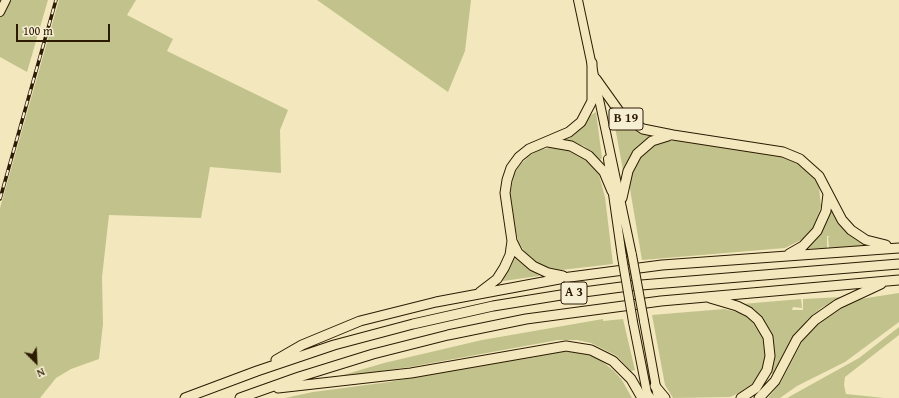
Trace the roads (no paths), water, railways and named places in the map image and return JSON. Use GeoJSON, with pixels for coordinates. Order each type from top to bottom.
{"type":"FeatureCollection","features":[{"type":"Feature","properties":{"kind":"highway"},"geometry":{"type":"LineString","coordinates":[[570,277],[548,273],[533,266],[518,253],[512,241],[505,193],[508,174],[519,157],[529,149],[543,142],[569,132],[585,117],[590,107],[592,96],[592,63]]}},
{"type":"Feature","properties":{"kind":"highway","name":"B 19"},"geometry":{"type":"LineString","coordinates":[[596,79],[617,109],[631,122],[649,131],[673,135]]}},
{"type":"Feature","properties":{"kind":"highway"},"geometry":{"type":"LineString","coordinates":[[622,198],[628,171],[637,154],[652,141],[673,135],[789,153],[800,158],[815,171],[823,182],[842,220],[856,234],[871,242],[899,247]]}},
{"type":"Feature","properties":{"kind":"highway","name":"B 19"},"geometry":{"type":"LineString","coordinates":[[543,142],[564,144],[583,152],[600,167],[607,178],[612,191]]}},
{"type":"Feature","properties":{"kind":"highway","name":"A 3"},"geometry":{"type":"LineString","coordinates":[[782,256],[803,246],[817,231],[826,211],[828,194]]}},
{"type":"Feature","properties":{"kind":"highway","name":"A 3"},"geometry":{"type":"LineString","coordinates":[[476,295],[487,288],[501,274],[507,262],[512,241]]}},
{"type":"Feature","properties":{"kind":"highway","name":"A 3"},"geometry":{"type":"LineString","coordinates":[[257,371],[302,345],[360,321],[436,302],[570,277],[662,266],[899,247]]}},
{"type":"Feature","properties":{"kind":"highway","name":"A 3"},"geometry":{"type":"LineString","coordinates":[[185,398],[257,371],[373,334],[526,300],[663,282],[899,264]]}},
{"type":"Feature","properties":{"kind":"highway","name":"A 3"},"geometry":{"type":"LineString","coordinates":[[240,398],[373,354],[474,329],[595,309],[704,297],[899,280]]}},
{"type":"Feature","properties":{"kind":"highway","name":"A 3"},"geometry":{"type":"LineString","coordinates":[[759,398],[775,381],[797,339],[815,320],[838,304],[887,281]]}},
{"type":"Feature","properties":{"kind":"highway"},"geometry":{"type":"LineString","coordinates":[[704,297],[737,306],[749,312],[762,326],[768,337],[770,350],[767,370],[756,388],[741,398]]}},
{"type":"Feature","properties":{"kind":"highway"},"geometry":{"type":"LineString","coordinates":[[262,390],[351,381],[410,373],[566,346],[591,350],[613,361],[646,397]]}},
{"type":"Feature","properties":{"kind":"highway","name":"B 19"},"geometry":{"type":"LineString","coordinates":[[656,386],[665,398]]}},
{"type":"Feature","properties":{"kind":"main road"},"geometry":{"type":"LineString","coordinates":[[0,12],[6,0]]}},
{"type":"Feature","properties":{"kind":"main road","name":"B 19"},"geometry":{"type":"LineString","coordinates":[[578,0],[622,198],[658,398]]}},
{"type":"Feature","properties":{"kind":"main road","name":"B 19"},"geometry":{"type":"LineString","coordinates":[[603,117],[612,191],[646,397]]}},
{"type":"Feature","properties":{"kind":"railway"},"geometry":{"type":"LineString","coordinates":[[0,199],[56,0]]}}]}
